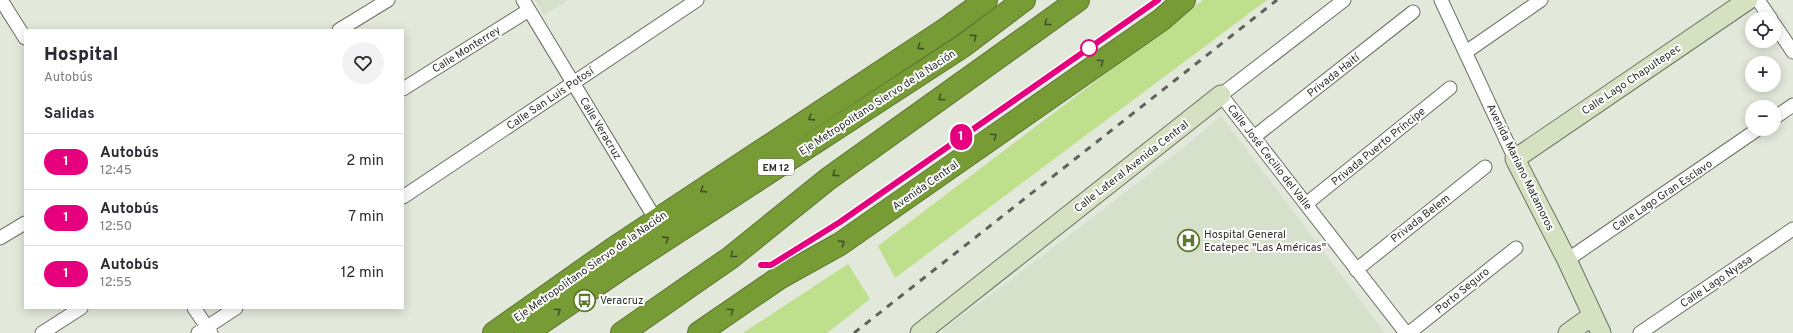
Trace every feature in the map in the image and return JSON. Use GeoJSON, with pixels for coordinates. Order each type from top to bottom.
{"type":"FeatureCollection","features":[{"type":"Feature","properties":{"kind":"highway","name":"Eje Metropolitano Siervo de la Nación"},"geometry":{"type":"LineString","coordinates":[[494,333],[613,249],[946,29],[986,0]]}},
{"type":"Feature","properties":{"kind":"highway","name":"Eje Metropolitano Siervo de la Nación"},"geometry":{"type":"LineString","coordinates":[[526,333],[623,267],[963,46],[1024,0]]}},
{"type":"Feature","properties":{"kind":"highway"},"geometry":{"type":"LineString","coordinates":[[622,333],[730,258],[828,179],[1078,0]]}},
{"type":"Feature","properties":{"kind":"highway","name":"Avenida Central"},"geometry":{"type":"LineString","coordinates":[[699,333],[779,278],[840,244],[1161,20],[1184,0]]}},
{"type":"Feature","properties":{"kind":"street"},"geometry":{"type":"LineString","coordinates":[[1,0],[24,36]]}},
{"type":"Feature","properties":{"kind":"street"},"geometry":{"type":"LineString","coordinates":[[341,29],[388,0]]}},
{"type":"Feature","properties":{"kind":"street","name":"Calle San Luis Potosí"},"geometry":{"type":"LineString","coordinates":[[404,195],[696,0]]}},
{"type":"Feature","properties":{"kind":"street","name":"Calle Lateral Avenida Central"},"geometry":{"type":"LineString","coordinates":[[920,333],[1221,95],[1344,0]]}},
{"type":"Feature","properties":{"kind":"street","name":"Avenida Mariano Matamoros"},"geometry":{"type":"LineString","coordinates":[[1441,0],[1515,158],[1567,260],[1601,333]]}},
{"type":"Feature","properties":{"kind":"street"},"geometry":{"type":"LineString","coordinates":[[1466,52],[1541,0]]}},
{"type":"Feature","properties":{"kind":"street","name":"Calle Lago Chapultepec"},"geometry":{"type":"LineString","coordinates":[[1515,158],[1748,0]]}},
{"type":"Feature","properties":{"kind":"street"},"geometry":{"type":"LineString","coordinates":[[1758,0],[1766,12]]}},
{"type":"Feature","properties":{"kind":"street","name":"Calle Veracruz"},"geometry":{"type":"LineString","coordinates":[[526,5],[653,214]]}},
{"type":"Feature","properties":{"kind":"street","name":"Calle Monterrey"},"geometry":{"type":"LineString","coordinates":[[404,87],[526,5]]}},
{"type":"Feature","properties":{"kind":"street","name":"Privada Haití"},"geometry":{"type":"LineString","coordinates":[[1254,137],[1413,12]]}},
{"type":"Feature","properties":{"kind":"street"},"geometry":{"type":"LineString","coordinates":[[1781,34],[1793,52]]}},
{"type":"Feature","properties":{"kind":"street","name":"Privada Puerto Príncipe"},"geometry":{"type":"LineString","coordinates":[[1306,204],[1450,88]]}},
{"type":"Feature","properties":{"kind":"street","name":"Calle José Cecilio del Valle"},"geometry":{"type":"LineString","coordinates":[[1221,95],[1356,270],[1408,333]]}},
{"type":"Feature","properties":{"kind":"street"},"geometry":{"type":"LineString","coordinates":[[1781,113],[1793,105]]}},
{"type":"Feature","properties":{"kind":"street","name":"Calle Lago Gran Esclavo"},"geometry":{"type":"LineString","coordinates":[[1567,260],[1748,136]]}},
{"type":"Feature","properties":{"kind":"street","name":"Privada Belem"},"geometry":{"type":"LineString","coordinates":[[1356,270],[1485,167]]}},
{"type":"Feature","properties":{"kind":"street"},"geometry":{"type":"LineString","coordinates":[[0,238],[24,224]]}},
{"type":"Feature","properties":{"kind":"street","name":"Calle Lago Nyasa"},"geometry":{"type":"LineString","coordinates":[[1640,333],[1793,229]]}},
{"type":"Feature","properties":{"kind":"street","name":"Porto Seguro"},"geometry":{"type":"LineString","coordinates":[[1408,333],[1516,248]]}},
{"type":"Feature","properties":{"kind":"street"},"geometry":{"type":"LineString","coordinates":[[42,333],[79,309]]}},
{"type":"Feature","properties":{"kind":"street"},"geometry":{"type":"LineString","coordinates":[[194,309],[205,331],[235,309]]}},
{"type":"Feature","properties":{"kind":"street"},"geometry":{"type":"LineString","coordinates":[[1568,333],[1592,316]]}},
{"type":"Feature","properties":{"kind":"shaded area"},"geometry":{"type":"Polygon","coordinates":[[[535,0],[568,0],[544,15],[535,0]]]}},
{"type":"Feature","properties":{"kind":"shaded area","name":"Hospital General Ecatepec \"Las Américas\""},"geometry":{"type":"Polygon","coordinates":[[[1221,116],[1385,333],[942,333],[945,328],[1016,276],[1178,152],[1221,116]]]}},
{"type":"Feature","properties":{"kind":"green space"},"geometry":{"type":"Polygon","coordinates":[[[1203,0],[1267,0],[895,278],[878,246],[1203,0]]]}},
{"type":"Feature","properties":{"kind":"green space"},"geometry":{"type":"Polygon","coordinates":[[[848,264],[870,299],[827,333],[743,333],[848,264]]]}},
{"type":"Feature","properties":{"kind":"railway"},"geometry":{"type":"LineString","coordinates":[[854,333],[1277,0]]}},
{"type":"Feature","properties":{"kind":"bus line","name":"1"},"geometry":{"type":"LineString","coordinates":[[761,265],[771,265],[840,222],[1158,0]]}},
{"type":"Feature","properties":{"kind":"place","name":"Hospital General Ecatepec \"Las Américas\""},"geometry":{"type":"Point","coordinates":[1188,240]}},
{"type":"Feature","properties":{"kind":"place","name":"Veracruz"},"geometry":{"type":"Point","coordinates":[585,300]}}]}
